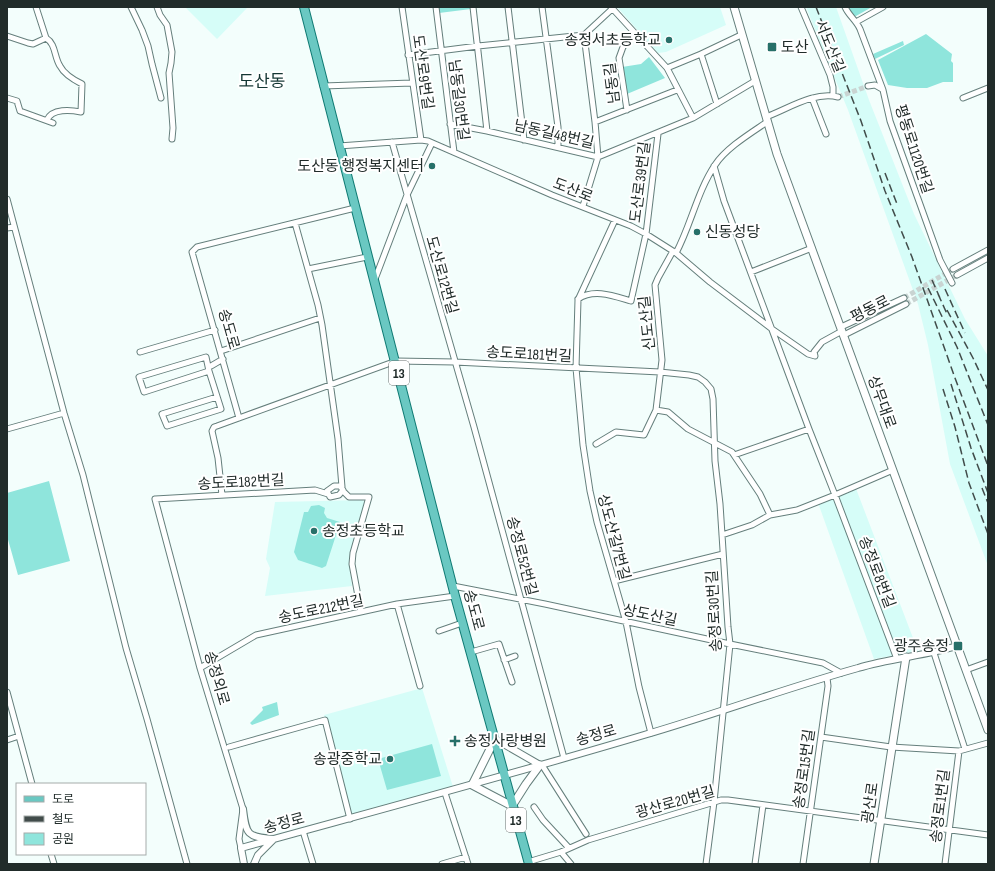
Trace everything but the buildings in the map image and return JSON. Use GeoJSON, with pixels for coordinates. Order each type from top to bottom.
{"type":"FeatureCollection","features":[{"type":"Feature","properties":{"kind":"main road","name":"송도로"},"geometry":{"type":"LineString","coordinates":[[304,7],[323,86],[367,257],[396,361],[462,623],[528,863]]}},
{"type":"Feature","properties":{"kind":"main road","name":"상무대로"},"geometry":{"type":"LineString","coordinates":[[734,7],[777,154],[988,730]]}},
{"type":"Feature","properties":{"kind":"main road","name":"광산로"},"geometry":{"type":"LineString","coordinates":[[874,864],[906,657]]}},
{"type":"Feature","properties":{"kind":"main road"},"geometry":{"type":"LineString","coordinates":[[495,739],[472,785],[512,806],[526,784],[541,765]]}},
{"type":"Feature","properties":{"kind":"street"},"geometry":{"type":"LineString","coordinates":[[36,7],[46,38],[51,41],[60,67],[72,79],[82,84],[81,112],[68,110],[58,112],[50,115],[47,120]]}},
{"type":"Feature","properties":{"kind":"street"},"geometry":{"type":"LineString","coordinates":[[131,7],[148,46],[161,98]]}},
{"type":"Feature","properties":{"kind":"street"},"geometry":{"type":"LineString","coordinates":[[157,7],[160,15],[167,25],[172,52],[169,73],[173,128],[172,140]]}},
{"type":"Feature","properties":{"kind":"street","name":"도산로9번길"},"geometry":{"type":"LineString","coordinates":[[402,7],[420,140]]}},
{"type":"Feature","properties":{"kind":"street"},"geometry":{"type":"LineString","coordinates":[[436,7],[441,50]]}},
{"type":"Feature","properties":{"kind":"street"},"geometry":{"type":"LineString","coordinates":[[473,7],[478,46]]}},
{"type":"Feature","properties":{"kind":"street"},"geometry":{"type":"LineString","coordinates":[[508,7],[524,140]]}},
{"type":"Feature","properties":{"kind":"street"},"geometry":{"type":"LineString","coordinates":[[542,7],[558,127],[558,147]]}},
{"type":"Feature","properties":{"kind":"street","name":"서도산길"},"geometry":{"type":"LineString","coordinates":[[802,7],[830,75],[836,96]]}},
{"type":"Feature","properties":{"kind":"street","name":"평동로1120번길"},"geometry":{"type":"LineString","coordinates":[[845,7],[848,15],[856,22],[882,90],[894,133],[921,207],[944,267],[952,283]]}},
{"type":"Feature","properties":{"kind":"street"},"geometry":{"type":"LineString","coordinates":[[856,22],[883,7]]}},
{"type":"Feature","properties":{"kind":"street"},"geometry":{"type":"LineString","coordinates":[[583,206],[598,157],[584,35],[611,8],[667,68],[677,90],[694,118]]}},
{"type":"Feature","properties":{"kind":"street","name":"남동길"},"geometry":{"type":"LineString","coordinates":[[627,110],[619,58],[623,47],[634,34]]}},
{"type":"Feature","properties":{"kind":"street","name":"남동길30번길"},"geometry":{"type":"LineString","coordinates":[[408,55],[546,38],[584,35]]}},
{"type":"Feature","properties":{"kind":"street"},"geometry":{"type":"LineString","coordinates":[[667,68],[741,35]]}},
{"type":"Feature","properties":{"kind":"street"},"geometry":{"type":"LineString","coordinates":[[7,36],[33,44],[46,38]]}},
{"type":"Feature","properties":{"kind":"street","name":"남동길30번길"},"geometry":{"type":"LineString","coordinates":[[478,46],[487,131]]}},
{"type":"Feature","properties":{"kind":"street","name":"남동길30번길"},"geometry":{"type":"LineString","coordinates":[[441,50],[454,152]]}},
{"type":"Feature","properties":{"kind":"street"},"geometry":{"type":"LineString","coordinates":[[701,54],[717,104],[755,81]]}},
{"type":"Feature","properties":{"kind":"street"},"geometry":{"type":"LineString","coordinates":[[323,86],[412,83]]}},
{"type":"Feature","properties":{"kind":"street"},"geometry":{"type":"LineString","coordinates":[[868,86],[875,85],[882,90]]}},
{"type":"Feature","properties":{"kind":"street"},"geometry":{"type":"LineString","coordinates":[[963,98],[988,88]]}},
{"type":"Feature","properties":{"kind":"street","name":"남동길"},"geometry":{"type":"LineString","coordinates":[[595,122],[677,90]]}},
{"type":"Feature","properties":{"kind":"street","name":"신도산길"},"geometry":{"type":"LineString","coordinates":[[660,372],[662,350],[655,285],[674,252],[681,243],[697,200],[714,166],[726,152],[766,119],[812,98],[836,96]]}},
{"type":"Feature","properties":{"kind":"street"},"geometry":{"type":"LineString","coordinates":[[7,98],[17,101],[20,111],[53,122]]}},
{"type":"Feature","properties":{"kind":"street"},"geometry":{"type":"LineString","coordinates":[[812,98],[826,134]]}},
{"type":"Feature","properties":{"kind":"street","name":"남동길48번길"},"geometry":{"type":"LineString","coordinates":[[450,124],[487,131],[598,157],[658,134],[694,118],[717,104]]}},
{"type":"Feature","properties":{"kind":"street","name":"도산로39번길"},"geometry":{"type":"LineString","coordinates":[[578,300],[587,294],[600,293],[630,301],[646,234],[658,134]]}},
{"type":"Feature","properties":{"kind":"street","name":"도산로"},"geometry":{"type":"LineString","coordinates":[[339,146],[420,140],[432,143],[548,194],[583,206],[646,234],[674,252],[710,282],[808,354],[815,356],[814,352],[822,342],[842,331]]}},
{"type":"Feature","properties":{"kind":"street","name":"도산로12번길"},"geometry":{"type":"LineString","coordinates":[[392,142],[455,362]]}},
{"type":"Feature","properties":{"kind":"street"},"geometry":{"type":"LineString","coordinates":[[374,282],[407,194],[432,143]]}},
{"type":"Feature","properties":{"kind":"street"},"geometry":{"type":"LineString","coordinates":[[714,166],[724,201],[772,329]]}},
{"type":"Feature","properties":{"kind":"street"},"geometry":{"type":"LineString","coordinates":[[7,199],[82,475],[126,648],[187,864]]}},
{"type":"Feature","properties":{"kind":"street","name":"송도로"},"geometry":{"type":"LineString","coordinates":[[239,418],[192,252],[196,247],[355,208]]}},
{"type":"Feature","properties":{"kind":"street"},"geometry":{"type":"LineString","coordinates":[[578,300],[615,220]]}},
{"type":"Feature","properties":{"kind":"street"},"geometry":{"type":"LineString","coordinates":[[295,223],[320,318],[338,439],[342,489],[334,497],[330,497],[327,491],[334,486],[340,486],[342,489],[349,497],[369,497],[353,553],[352,564],[361,612]]}},
{"type":"Feature","properties":{"kind":"street"},"geometry":{"type":"LineString","coordinates":[[7,228],[14,227]]}},
{"type":"Feature","properties":{"kind":"street"},"geometry":{"type":"LineString","coordinates":[[751,272],[812,248]]}},
{"type":"Feature","properties":{"kind":"street"},"geometry":{"type":"LineString","coordinates":[[953,269],[988,250]]}},
{"type":"Feature","properties":{"kind":"street"},"geometry":{"type":"LineString","coordinates":[[308,269],[367,257]]}},
{"type":"Feature","properties":{"kind":"street"},"geometry":{"type":"LineString","coordinates":[[957,275],[988,258]]}},
{"type":"Feature","properties":{"kind":"street","name":"평동로"},"geometry":{"type":"LineString","coordinates":[[842,331],[904,298]]}},
{"type":"Feature","properties":{"kind":"street","name":"상도산길7번길"},"geometry":{"type":"LineString","coordinates":[[578,300],[576,368],[582,445],[587,480],[597,522],[626,622],[639,687],[652,733]]}},
{"type":"Feature","properties":{"kind":"street","name":"평동로"},"geometry":{"type":"LineString","coordinates":[[842,331],[906,304]]}},
{"type":"Feature","properties":{"kind":"street"},"geometry":{"type":"LineString","coordinates":[[221,351],[320,318]]}},
{"type":"Feature","properties":{"kind":"street","name":"송정로8번길"},"geometry":{"type":"LineString","coordinates":[[772,329],[897,658]]}},
{"type":"Feature","properties":{"kind":"street"},"geometry":{"type":"LineString","coordinates":[[140,352],[215,330]]}},
{"type":"Feature","properties":{"kind":"street"},"geometry":{"type":"LineString","coordinates":[[217,396],[162,414],[167,426],[221,409],[217,396],[209,368],[206,357],[139,377],[144,392],[209,368],[223,359]]}},
{"type":"Feature","properties":{"kind":"street"},"geometry":{"type":"LineString","coordinates":[[222,495],[218,458],[212,432],[214,427],[396,361]]}},
{"type":"Feature","properties":{"kind":"street","name":"송도로181번길"},"geometry":{"type":"LineString","coordinates":[[396,361],[455,362],[660,372],[689,375],[698,377],[705,382]]}},
{"type":"Feature","properties":{"kind":"street","name":"송정로52번길"},"geometry":{"type":"LineString","coordinates":[[455,362],[564,758]]}},
{"type":"Feature","properties":{"kind":"street"},"geometry":{"type":"LineString","coordinates":[[596,444],[616,432],[644,435],[656,410],[660,372]]}},
{"type":"Feature","properties":{"kind":"street","name":"송정로30번길"},"geometry":{"type":"LineString","coordinates":[[705,382],[712,393],[730,644],[714,802],[706,864]]}},
{"type":"Feature","properties":{"kind":"street"},"geometry":{"type":"LineString","coordinates":[[656,410],[668,412],[680,423],[715,444],[726,448],[734,455],[760,494],[770,515]]}},
{"type":"Feature","properties":{"kind":"street"},"geometry":{"type":"LineString","coordinates":[[7,429],[64,413]]}},
{"type":"Feature","properties":{"kind":"street"},"geometry":{"type":"LineString","coordinates":[[734,455],[809,429]]}},
{"type":"Feature","properties":{"kind":"street"},"geometry":{"type":"LineString","coordinates":[[722,535],[752,525],[770,515],[797,510],[893,470]]}},
{"type":"Feature","properties":{"kind":"street","name":"송도로182번길"},"geometry":{"type":"LineString","coordinates":[[155,498],[315,490],[328,494]]}},
{"type":"Feature","properties":{"kind":"street","name":"송정외로"},"geometry":{"type":"LineString","coordinates":[[155,498],[200,668],[243,809],[239,839],[244,864]]}},
{"type":"Feature","properties":{"kind":"street"},"geometry":{"type":"LineString","coordinates":[[614,580],[723,554]]}},
{"type":"Feature","properties":{"kind":"street","name":"상도산길"},"geometry":{"type":"LineString","coordinates":[[453,586],[823,663],[841,673]]}},
{"type":"Feature","properties":{"kind":"street","name":"송도로212번길"},"geometry":{"type":"LineString","coordinates":[[200,668],[256,635],[397,604],[455,596]]}},
{"type":"Feature","properties":{"kind":"street"},"geometry":{"type":"LineString","coordinates":[[397,604],[420,686]]}},
{"type":"Feature","properties":{"kind":"street"},"geometry":{"type":"LineString","coordinates":[[439,631],[462,623]]}},
{"type":"Feature","properties":{"kind":"street"},"geometry":{"type":"LineString","coordinates":[[470,652],[499,644],[512,682]]}},
{"type":"Feature","properties":{"kind":"street","name":"송정로"},"geometry":{"type":"LineString","coordinates":[[241,848],[505,776],[652,733],[874,663],[934,653],[957,646]]}},
{"type":"Feature","properties":{"kind":"street"},"geometry":{"type":"LineString","coordinates":[[934,653],[965,749]]}},
{"type":"Feature","properties":{"kind":"street"},"geometry":{"type":"LineString","coordinates":[[504,660],[515,656]]}},
{"type":"Feature","properties":{"kind":"street"},"geometry":{"type":"LineString","coordinates":[[966,670],[988,662]]}},
{"type":"Feature","properties":{"kind":"street","name":"송정로15번길"},"geometry":{"type":"LineString","coordinates":[[803,864],[828,686],[826,678]]}},
{"type":"Feature","properties":{"kind":"street"},"geometry":{"type":"LineString","coordinates":[[7,692],[32,783]]}},
{"type":"Feature","properties":{"kind":"street"},"geometry":{"type":"LineString","coordinates":[[229,746],[326,720],[350,819]]}},
{"type":"Feature","properties":{"kind":"street"},"geometry":{"type":"LineString","coordinates":[[7,740],[19,736]]}},
{"type":"Feature","properties":{"kind":"street"},"geometry":{"type":"LineString","coordinates":[[820,737],[891,747],[959,751],[988,743]]}},
{"type":"Feature","properties":{"kind":"street"},"geometry":{"type":"LineString","coordinates":[[495,739],[541,765],[586,834]]}},
{"type":"Feature","properties":{"kind":"street","name":"송정로1번길"},"geometry":{"type":"LineString","coordinates":[[945,864],[959,751]]}},
{"type":"Feature","properties":{"kind":"street"},"geometry":{"type":"LineString","coordinates":[[444,793],[468,864]]}},
{"type":"Feature","properties":{"kind":"street","name":"광산로20번길"},"geometry":{"type":"LineString","coordinates":[[528,863],[561,852],[588,840],[714,802],[728,800],[988,835]]}},
{"type":"Feature","properties":{"kind":"street"},"geometry":{"type":"LineString","coordinates":[[755,864],[763,805]]}},
{"type":"Feature","properties":{"kind":"street"},"geometry":{"type":"LineString","coordinates":[[534,807],[543,820],[569,848]]}},
{"type":"Feature","properties":{"kind":"street"},"geometry":{"type":"LineString","coordinates":[[243,809],[245,825],[249,832],[256,838],[274,839]]}},
{"type":"Feature","properties":{"kind":"street"},"geometry":{"type":"LineString","coordinates":[[303,832],[312,864]]}},
{"type":"Feature","properties":{"kind":"street"},"geometry":{"type":"LineString","coordinates":[[254,864],[258,855],[274,839]]}},
{"type":"Feature","properties":{"kind":"street"},"geometry":{"type":"LineString","coordinates":[[561,852],[571,864]]}},
{"type":"Feature","properties":{"kind":"street"},"geometry":{"type":"LineString","coordinates":[[442,864],[466,857]]}},
{"type":"Feature","properties":{"kind":"shaded area"},"geometry":{"type":"Polygon","coordinates":[[[185,7],[248,7],[217,39],[185,7]]]}},
{"type":"Feature","properties":{"kind":"shaded area","name":"송정서초등학교"},"geometry":{"type":"Polygon","coordinates":[[[617,7],[720,7],[726,25],[666,52],[658,53],[617,7]]]}},
{"type":"Feature","properties":{"kind":"shaded area"},"geometry":{"type":"Polygon","coordinates":[[[806,7],[836,7],[869,100],[914,214],[965,319],[988,356],[988,566],[950,464],[928,345],[918,304],[848,110],[806,7]]]}},
{"type":"Feature","properties":{"kind":"shaded area"},"geometry":{"type":"Polygon","coordinates":[[[855,486],[918,651],[874,659],[817,500],[855,486]]]}},
{"type":"Feature","properties":{"kind":"shaded area","name":"송정초등학교"},"geometry":{"type":"Polygon","coordinates":[[[362,500],[365,502],[349,561],[352,586],[265,596],[270,568],[266,559],[275,502],[362,500]]]}},
{"type":"Feature","properties":{"kind":"shaded area","name":"송광중학교"},"geometry":{"type":"Polygon","coordinates":[[[422,688],[454,790],[350,819],[324,715],[422,688]]]}},
{"type":"Feature","properties":{"kind":"green space"},"geometry":{"type":"Polygon","coordinates":[[[438,7],[470,7],[471,9],[439,13],[438,7]]]}},
{"type":"Feature","properties":{"kind":"green space"},"geometry":{"type":"Polygon","coordinates":[[[849,7],[872,7],[856,16],[851,15],[849,7]]]}},
{"type":"Feature","properties":{"kind":"green space"},"geometry":{"type":"Polygon","coordinates":[[[926,34],[952,54],[951,61],[953,63],[953,82],[943,82],[927,88],[907,88],[888,85],[878,60],[926,34]]]}},
{"type":"Feature","properties":{"kind":"green space"},"geometry":{"type":"Polygon","coordinates":[[[903,41],[904,45],[875,59],[873,54],[903,41]]]}},
{"type":"Feature","properties":{"kind":"green space"},"geometry":{"type":"Polygon","coordinates":[[[649,57],[665,78],[627,94],[622,67],[641,64],[649,57]]]}},
{"type":"Feature","properties":{"kind":"green space"},"geometry":{"type":"Polygon","coordinates":[[[49,481],[70,561],[18,575],[7,536],[7,493],[49,481]]]}},
{"type":"Feature","properties":{"kind":"green space"},"geometry":{"type":"Polygon","coordinates":[[[319,505],[325,508],[324,513],[327,518],[340,522],[326,566],[322,568],[298,560],[294,552],[304,512],[308,512],[311,506],[319,505]]]}},
{"type":"Feature","properties":{"kind":"green space"},"geometry":{"type":"Polygon","coordinates":[[[277,702],[279,715],[252,725],[250,723],[263,710],[262,707],[277,702]]]}},
{"type":"Feature","properties":{"kind":"green space"},"geometry":{"type":"Polygon","coordinates":[[[432,744],[441,776],[387,790],[378,759],[432,744]]]}},
{"type":"Feature","properties":{"kind":"tunnel"},"geometry":{"type":"LineString","coordinates":[[838,97],[868,86]]}},
{"type":"Feature","properties":{"kind":"tunnel"},"geometry":{"type":"LineString","coordinates":[[904,298],[953,269]]}},
{"type":"Feature","properties":{"kind":"tunnel"},"geometry":{"type":"LineString","coordinates":[[906,304],[957,275]]}},
{"type":"Feature","properties":{"kind":"railway"},"geometry":{"type":"LineString","coordinates":[[816,7],[861,121],[885,191],[912,257],[988,466]]}},
{"type":"Feature","properties":{"kind":"railway"},"geometry":{"type":"LineString","coordinates":[[885,173],[897,204]]}},
{"type":"Feature","properties":{"kind":"railway"},"geometry":{"type":"LineString","coordinates":[[932,280],[940,298]]}},
{"type":"Feature","properties":{"kind":"railway"},"geometry":{"type":"LineString","coordinates":[[928,288],[957,347],[988,425]]}},
{"type":"Feature","properties":{"kind":"railway"},"geometry":{"type":"LineString","coordinates":[[945,289],[965,333]]}},
{"type":"Feature","properties":{"kind":"railway"},"geometry":{"type":"LineString","coordinates":[[938,294],[948,316]]}},
{"type":"Feature","properties":{"kind":"railway"},"geometry":{"type":"LineString","coordinates":[[947,310],[973,358],[988,390]]}},
{"type":"Feature","properties":{"kind":"railway"},"geometry":{"type":"LineString","coordinates":[[951,384],[971,448],[988,493]]}},
{"type":"Feature","properties":{"kind":"railway"},"geometry":{"type":"LineString","coordinates":[[943,389],[955,427],[969,483],[988,534]]}},
{"type":"Feature","properties":{"kind":"railway"},"geometry":{"type":"LineString","coordinates":[[982,488],[988,503]]}},
{"type":"Feature","properties":{"kind":"place","name":"송정서초등학교"},"geometry":{"type":"Point","coordinates":[669,40]}},
{"type":"Feature","properties":{"kind":"place","name":"도산"},"geometry":{"type":"Point","coordinates":[772,47]}},
{"type":"Feature","properties":{"kind":"place","name":"도산동 행정복지센터"},"geometry":{"type":"Point","coordinates":[432,166]}},
{"type":"Feature","properties":{"kind":"place","name":"신동성당"},"geometry":{"type":"Point","coordinates":[697,232]}},
{"type":"Feature","properties":{"kind":"place","name":"송정초등학교"},"geometry":{"type":"Point","coordinates":[314,531]}},
{"type":"Feature","properties":{"kind":"place","name":"광주송정"},"geometry":{"type":"Point","coordinates":[958,646]}},
{"type":"Feature","properties":{"kind":"place","name":"송정사랑병원"},"geometry":{"type":"Point","coordinates":[455,741]}},
{"type":"Feature","properties":{"kind":"place","name":"송광중학교"},"geometry":{"type":"Point","coordinates":[390,759]}},
{"type":"Feature","properties":{"kind":"district","name":"도산동"},"geometry":{"type":"Point","coordinates":[262,81]}}]}
